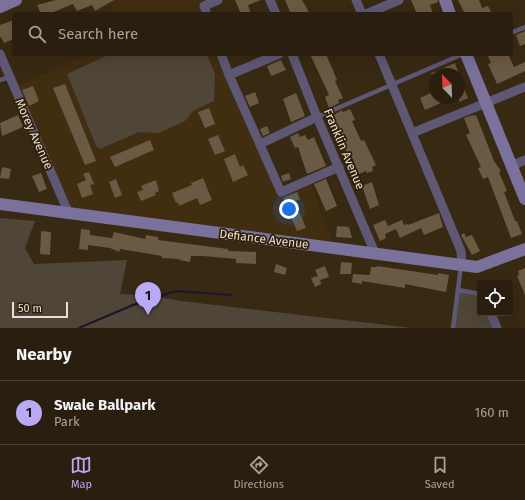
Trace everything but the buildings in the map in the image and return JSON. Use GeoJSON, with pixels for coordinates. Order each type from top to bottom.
{"type":"FeatureCollection","features":[{"type":"Feature","properties":{"kind":"street"},"geometry":{"type":"LineString","coordinates":[[0,7],[16,0]]}},
{"type":"Feature","properties":{"kind":"street"},"geometry":{"type":"LineString","coordinates":[[206,12],[204,6],[218,0]]}},
{"type":"Feature","properties":{"kind":"street"},"geometry":{"type":"LineString","coordinates":[[270,0],[275,12]]}},
{"type":"Feature","properties":{"kind":"street"},"geometry":{"type":"LineString","coordinates":[[356,0],[361,12]]}},
{"type":"Feature","properties":{"kind":"street"},"geometry":{"type":"LineString","coordinates":[[371,12],[399,0]]}},
{"type":"Feature","properties":{"kind":"street"},"geometry":{"type":"LineString","coordinates":[[445,0],[449,12]]}},
{"type":"Feature","properties":{"kind":"street","name":"Morey Avenue"},"geometry":{"type":"LineString","coordinates":[[0,54],[69,214]]}},
{"type":"Feature","properties":{"kind":"street"},"geometry":{"type":"LineString","coordinates":[[222,56],[281,192],[339,167]]}},
{"type":"Feature","properties":{"kind":"street"},"geometry":{"type":"LineString","coordinates":[[229,75],[274,56]]}},
{"type":"Feature","properties":{"kind":"street","name":"Franklin Avenue"},"geometry":{"type":"LineString","coordinates":[[293,56],[375,253]]}},
{"type":"Feature","properties":{"kind":"street"},"geometry":{"type":"LineString","coordinates":[[380,56],[461,251],[462,265]]}},
{"type":"Feature","properties":{"kind":"street"},"geometry":{"type":"LineString","coordinates":[[467,56],[525,199]]}},
{"type":"Feature","properties":{"kind":"street"},"geometry":{"type":"LineString","coordinates":[[412,133],[525,87]]}},
{"type":"Feature","properties":{"kind":"street"},"geometry":{"type":"LineString","coordinates":[[260,144],[317,117]]}},
{"type":"Feature","properties":{"kind":"street"},"geometry":{"type":"LineString","coordinates":[[511,166],[525,160]]}},
{"type":"Feature","properties":{"kind":"street","name":"Defiance Avenue"},"geometry":{"type":"LineString","coordinates":[[0,204],[462,265],[482,266],[525,249]]}},
{"type":"Feature","properties":{"kind":"street"},"geometry":{"type":"LineString","coordinates":[[491,316],[496,328]]}},
{"type":"Feature","properties":{"kind":"lane"},"geometry":{"type":"LineString","coordinates":[[513,33],[525,27]]}},
{"type":"Feature","properties":{"kind":"lane"},"geometry":{"type":"LineString","coordinates":[[317,117],[458,56]]}},
{"type":"Feature","properties":{"kind":"lane"},"geometry":{"type":"LineString","coordinates":[[0,80],[9,77]]}},
{"type":"Feature","properties":{"kind":"lane"},"geometry":{"type":"LineString","coordinates":[[453,328],[462,265]]}},
{"type":"Feature","properties":{"kind":"lane"},"geometry":{"type":"LineString","coordinates":[[458,290],[477,295]]}},
{"type":"Feature","properties":{"kind":"shaded area"},"geometry":{"type":"Polygon","coordinates":[[[109,0],[218,0],[204,6],[206,12],[113,12],[109,0]]]}},
{"type":"Feature","properties":{"kind":"shaded area"},"geometry":{"type":"Polygon","coordinates":[[[84,56],[224,56],[277,196],[310,183],[335,248],[69,214],[14,88],[84,56]]]}},
{"type":"Feature","properties":{"kind":"shaded area"},"geometry":{"type":"Polygon","coordinates":[[[106,56],[208,56],[215,74],[214,101],[193,111],[185,121],[159,133],[139,132],[100,149],[96,146],[67,74],[106,56]]]}},
{"type":"Feature","properties":{"kind":"shaded area"},"geometry":{"type":"Polygon","coordinates":[[[0,218],[35,221],[25,248],[34,264],[127,260],[120,294],[153,296],[181,301],[412,328],[0,328],[0,218]]]}},
{"type":"Feature","properties":{"kind":"shaded area"},"geometry":{"type":"Polygon","coordinates":[[[458,290],[477,296],[477,316],[492,316],[496,328],[453,328],[458,290]]]}},
{"type":"Feature","properties":{"kind":"waterway"},"geometry":{"type":"LineString","coordinates":[[79,328],[133,305],[176,291],[232,295]]}},
{"type":"Feature","properties":{"kind":"place","name":"Swale Ballpark"},"geometry":{"type":"Point","coordinates":[148,315]}}]}
